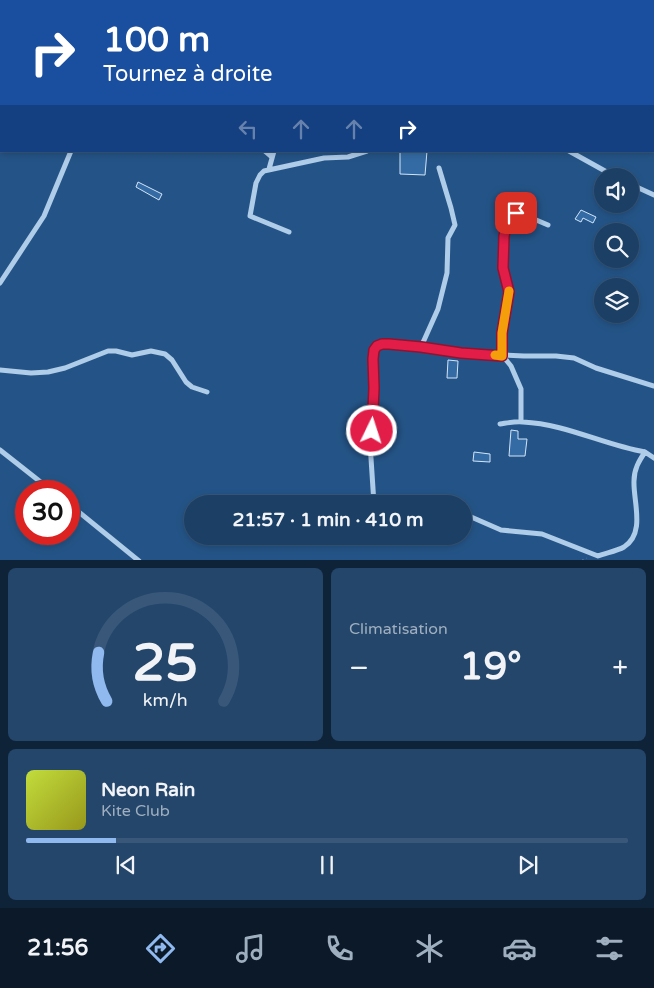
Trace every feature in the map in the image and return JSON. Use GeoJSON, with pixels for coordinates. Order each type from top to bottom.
{"type":"FeatureCollection","features":[{"type":"Feature","properties":{"kind":"street"},"geometry":{"type":"LineString","coordinates":[[0,283],[44,216],[71,152]]}},
{"type":"Feature","properties":{"kind":"street"},"geometry":{"type":"LineString","coordinates":[[289,232],[250,216],[256,182],[260,175],[269,169],[324,158],[348,157],[364,152]]}},
{"type":"Feature","properties":{"kind":"street"},"geometry":{"type":"LineString","coordinates":[[571,152],[600,168]]}},
{"type":"Feature","properties":{"kind":"street"},"geometry":{"type":"LineString","coordinates":[[269,169],[273,154]]}},
{"type":"Feature","properties":{"kind":"street"},"geometry":{"type":"LineString","coordinates":[[421,347],[438,309],[447,273],[448,238],[455,225],[452,208],[439,168]]}},
{"type":"Feature","properties":{"kind":"street"},"geometry":{"type":"LineString","coordinates":[[639,188],[654,195]]}},
{"type":"Feature","properties":{"kind":"street"},"geometry":{"type":"LineString","coordinates":[[521,422],[521,389],[511,366],[502,356],[502,333],[509,292],[503,268],[504,236],[508,219],[516,213],[548,225]]}},
{"type":"Feature","properties":{"kind":"street"},"geometry":{"type":"LineString","coordinates":[[373,495],[370,443],[373,419],[374,350],[382,344],[502,356],[574,358],[596,368],[654,386]]}},
{"type":"Feature","properties":{"kind":"street"},"geometry":{"type":"LineString","coordinates":[[0,370],[31,373],[48,372],[65,368],[108,351],[132,355],[152,351],[165,354],[172,360],[186,382],[192,387],[207,392]]}},
{"type":"Feature","properties":{"kind":"street"},"geometry":{"type":"LineString","coordinates":[[500,424],[521,422],[571,430],[628,449],[645,452],[654,458]]}},
{"type":"Feature","properties":{"kind":"street"},"geometry":{"type":"LineString","coordinates":[[0,450],[38,480]]}},
{"type":"Feature","properties":{"kind":"street"},"geometry":{"type":"LineString","coordinates":[[472,517],[500,530],[542,534],[598,556],[624,547],[635,535],[637,526],[634,479],[637,464],[645,452]]}},
{"type":"Feature","properties":{"kind":"street"},"geometry":{"type":"LineString","coordinates":[[80,513],[139,560]]}},
{"type":"Feature","properties":{"kind":"building"},"geometry":{"type":"Polygon","coordinates":[[[400,152],[427,152],[425,175],[400,174],[400,152]]]}},
{"type":"Feature","properties":{"kind":"building"},"geometry":{"type":"Polygon","coordinates":[[[138,182],[162,194],[159,200],[136,187],[138,182]]]}},
{"type":"Feature","properties":{"kind":"building"},"geometry":{"type":"Polygon","coordinates":[[[581,210],[596,217],[593,223],[583,218],[581,222],[575,219],[581,210]]]}},
{"type":"Feature","properties":{"kind":"building"},"geometry":{"type":"Polygon","coordinates":[[[448,360],[458,361],[457,378],[447,378],[448,360]]]}},
{"type":"Feature","properties":{"kind":"building"},"geometry":{"type":"Polygon","coordinates":[[[511,430],[518,431],[518,439],[527,439],[525,456],[509,456],[511,430]]]}},
{"type":"Feature","properties":{"kind":"building"},"geometry":{"type":"Polygon","coordinates":[[[474,452],[490,454],[490,462],[473,461],[474,452]]]}},
{"type":"Feature","properties":{"kind":"slow traffic"},"geometry":{"type":"LineString","coordinates":[[495,355],[502,356],[504,314],[509,291]]}},
{"type":"Feature","properties":{"kind":"route"},"geometry":{"type":"LineString","coordinates":[[372,431],[373,359],[374,350],[377,346],[389,344],[502,356],[504,314],[509,292],[503,268],[504,236],[508,219],[516,213]]}}]}
